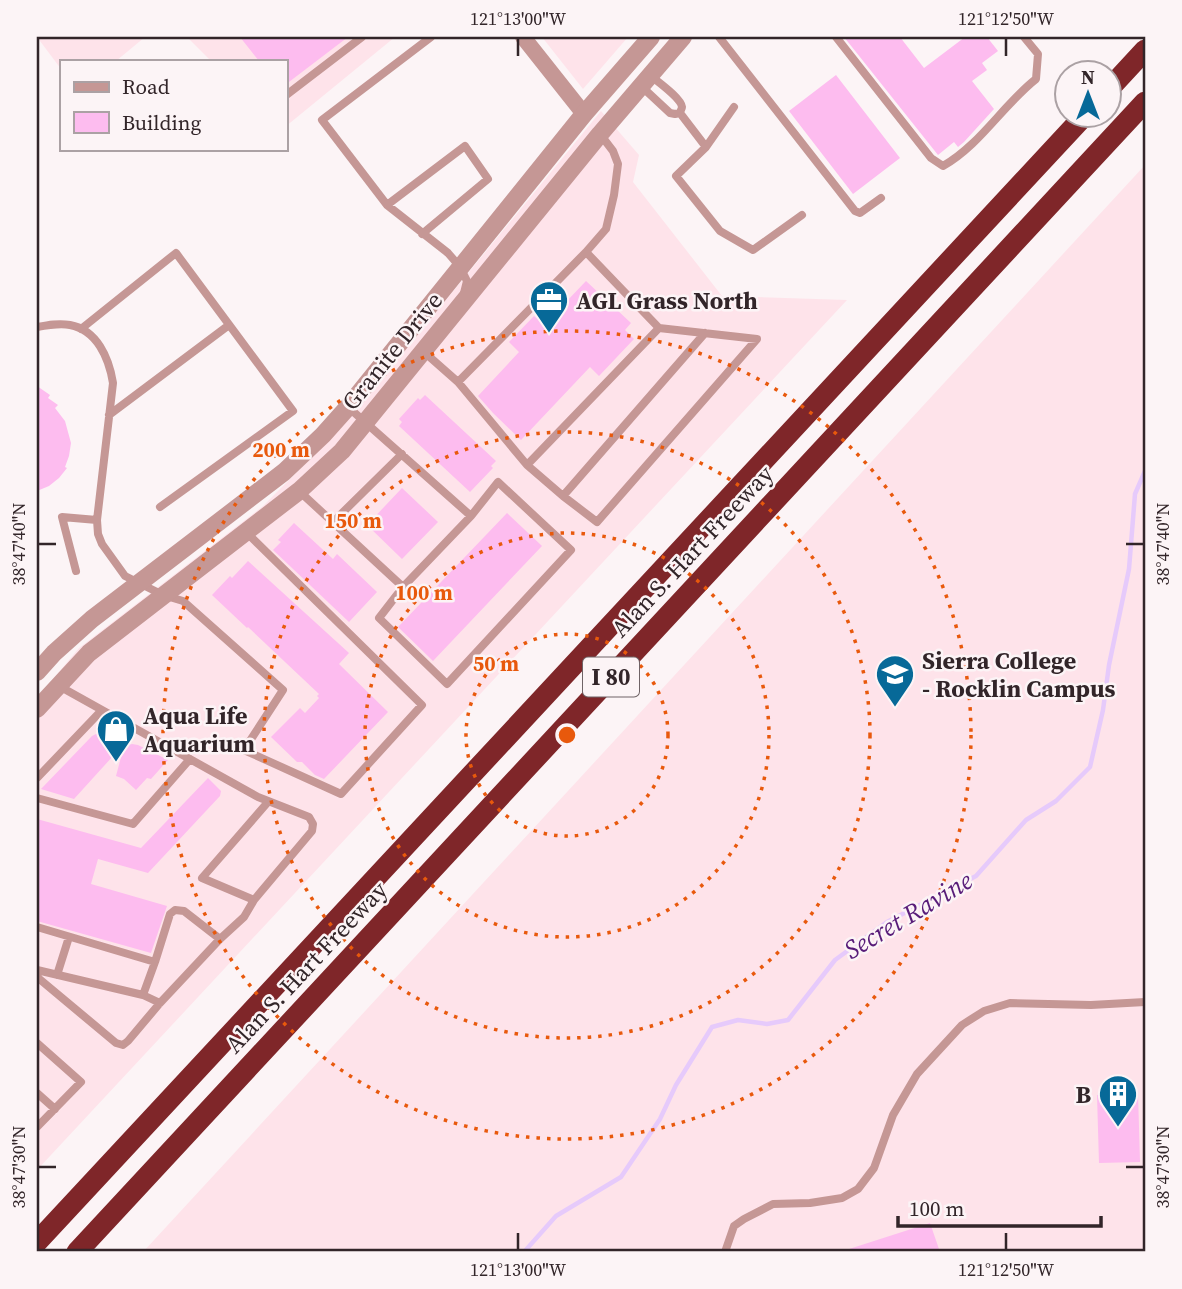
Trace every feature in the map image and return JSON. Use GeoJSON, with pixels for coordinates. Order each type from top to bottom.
{"type":"FeatureCollection","features":[{"type":"Feature","properties":{"kind":"highway"},"geometry":{"type":"LineString","coordinates":[[1122,75],[1145,50]]}},
{"type":"Feature","properties":{"kind":"highway","name":"Alan S. Hart Freeway"},"geometry":{"type":"LineString","coordinates":[[78,1252],[1145,102]]}},
{"type":"Feature","properties":{"kind":"highway","name":"Alan S. Hart Freeway"},"geometry":{"type":"LineString","coordinates":[[37,1242],[1071,130]]}},
{"type":"Feature","properties":{"kind":"street","name":"Granite Drive"},"geometry":{"type":"LineString","coordinates":[[37,672],[92,619],[284,472],[314,445],[650,37]]}},
{"type":"Feature","properties":{"kind":"street","name":"Granite Drive"},"geometry":{"type":"LineString","coordinates":[[37,709],[89,653],[299,491],[342,451],[600,134],[683,37]]}},
{"type":"Feature","properties":{"kind":"street"},"geometry":{"type":"LineString","coordinates":[[525,38],[600,134]]}},
{"type":"Feature","properties":{"kind":"lane"},"geometry":{"type":"LineString","coordinates":[[287,94],[362,37]]}},
{"type":"Feature","properties":{"kind":"lane"},"geometry":{"type":"LineString","coordinates":[[431,37],[322,120],[387,205],[448,253],[460,267],[467,281],[462,303]]}},
{"type":"Feature","properties":{"kind":"lane"},"geometry":{"type":"LineString","coordinates":[[719,37],[855,211],[865,210],[881,198]]}},
{"type":"Feature","properties":{"kind":"lane"},"geometry":{"type":"LineString","coordinates":[[836,37],[931,158],[943,166],[958,158],[1022,90],[1037,79],[1038,54],[1024,37]]}},
{"type":"Feature","properties":{"kind":"lane"},"geometry":{"type":"LineString","coordinates":[[646,80],[670,113],[680,113]]}},
{"type":"Feature","properties":{"kind":"lane"},"geometry":{"type":"LineString","coordinates":[[646,80],[671,93],[681,104],[680,113]]}},
{"type":"Feature","properties":{"kind":"lane"},"geometry":{"type":"LineString","coordinates":[[734,107],[706,147],[676,176],[720,231],[753,250],[802,215]]}},
{"type":"Feature","properties":{"kind":"lane"},"geometry":{"type":"LineString","coordinates":[[680,113],[706,147]]}},
{"type":"Feature","properties":{"kind":"lane"},"geometry":{"type":"LineString","coordinates":[[458,382],[606,229],[618,164],[613,151],[600,134]]}},
{"type":"Feature","properties":{"kind":"lane"},"geometry":{"type":"LineString","coordinates":[[387,205],[465,146],[488,179],[422,234]]}},
{"type":"Feature","properties":{"kind":"lane"},"geometry":{"type":"LineString","coordinates":[[424,352],[458,382],[527,465],[597,522],[757,339],[659,328],[586,252]]}},
{"type":"Feature","properties":{"kind":"lane"},"geometry":{"type":"LineString","coordinates":[[81,329],[176,253],[293,411],[160,507]]}},
{"type":"Feature","properties":{"kind":"lane"},"geometry":{"type":"LineString","coordinates":[[37,327],[55,324],[81,329],[100,346],[111,369],[113,383],[97,520],[102,544],[125,576],[163,595],[183,601],[283,690],[244,750],[341,794],[422,705],[246,532]]}},
{"type":"Feature","properties":{"kind":"lane"},"geometry":{"type":"LineString","coordinates":[[109,415],[229,326]]}},
{"type":"Feature","properties":{"kind":"lane"},"geometry":{"type":"LineString","coordinates":[[527,465],[659,328]]}},
{"type":"Feature","properties":{"kind":"lane"},"geometry":{"type":"LineString","coordinates":[[563,496],[705,333]]}},
{"type":"Feature","properties":{"kind":"lane"},"geometry":{"type":"LineString","coordinates":[[348,407],[471,516]]}},
{"type":"Feature","properties":{"kind":"lane"},"geometry":{"type":"LineString","coordinates":[[333,522],[402,454]]}},
{"type":"Feature","properties":{"kind":"lane"},"geometry":{"type":"LineString","coordinates":[[498,482],[570,550],[447,684],[379,618],[403,587],[471,516],[498,482]]}},
{"type":"Feature","properties":{"kind":"lane"},"geometry":{"type":"LineString","coordinates":[[299,491],[403,587]]}},
{"type":"Feature","properties":{"kind":"lane"},"geometry":{"type":"LineString","coordinates":[[76,571],[62,517],[97,520]]}},
{"type":"Feature","properties":{"kind":"lane"},"geometry":{"type":"LineString","coordinates":[[37,977],[116,1043],[123,1045],[220,939],[244,917],[254,900],[312,831],[313,824],[309,817],[268,802],[58,686]]}},
{"type":"Feature","properties":{"kind":"lane"},"geometry":{"type":"LineString","coordinates":[[37,778],[101,711]]}},
{"type":"Feature","properties":{"kind":"lane"},"geometry":{"type":"LineString","coordinates":[[37,797],[133,824],[190,760]]}},
{"type":"Feature","properties":{"kind":"lane"},"geometry":{"type":"LineString","coordinates":[[254,900],[202,878],[268,802]]}},
{"type":"Feature","properties":{"kind":"lane"},"geometry":{"type":"LineString","coordinates":[[143,995],[170,914],[175,910],[184,911],[220,939]]}},
{"type":"Feature","properties":{"kind":"lane"},"geometry":{"type":"LineString","coordinates":[[37,927],[155,962]]}},
{"type":"Feature","properties":{"kind":"lane"},"geometry":{"type":"LineString","coordinates":[[57,975],[69,937]]}},
{"type":"Feature","properties":{"kind":"lane"},"geometry":{"type":"LineString","coordinates":[[37,971],[143,995],[160,1003]]}},
{"type":"Feature","properties":{"kind":"lane"},"geometry":{"type":"LineString","coordinates":[[725,1252],[734,1226],[773,1204],[810,1203],[842,1198],[858,1189],[874,1168],[892,1115],[917,1073],[962,1025],[984,1011],[1010,1003],[1091,1006],[1145,1002]]}},
{"type":"Feature","properties":{"kind":"lane"},"geometry":{"type":"LineString","coordinates":[[37,1127],[81,1082],[38,1047]]}},
{"type":"Feature","properties":{"kind":"lane"},"geometry":{"type":"LineString","coordinates":[[37,1093],[55,1109]]}},
{"type":"Feature","properties":{"kind":"shaded area"},"geometry":{"type":"Polygon","coordinates":[[[37,37],[145,37],[117,60],[60,60],[60,68],[37,37]]]}},
{"type":"Feature","properties":{"kind":"shaded area"},"geometry":{"type":"Polygon","coordinates":[[[187,37],[395,37],[287,125],[287,60],[210,60],[187,37]]]}},
{"type":"Feature","properties":{"kind":"shaded area"},"geometry":{"type":"Polygon","coordinates":[[[542,37],[628,37],[583,89],[542,37]]]}},
{"type":"Feature","properties":{"kind":"shaded area"},"geometry":{"type":"Polygon","coordinates":[[[601,111],[639,155],[633,182],[722,296],[847,300],[37,1170],[37,698],[79,648],[263,506],[341,428],[601,111]]]}},
{"type":"Feature","properties":{"kind":"shaded area","name":"Sierra College - Rocklin Campus"},"geometry":{"type":"Polygon","coordinates":[[[1145,165],[1145,1252],[143,1252],[1145,165]]]}},
{"type":"Feature","properties":{"kind":"building"},"geometry":{"type":"Polygon","coordinates":[[[240,37],[348,37],[287,83],[287,60],[258,60],[240,37]]]}},
{"type":"Feature","properties":{"kind":"building"},"geometry":{"type":"Polygon","coordinates":[[[844,37],[900,37],[924,68],[965,37],[987,37],[998,51],[982,63],[987,70],[972,81],[994,109],[958,147],[954,142],[938,155],[844,37]]]}},
{"type":"Feature","properties":{"kind":"building"},"geometry":{"type":"Polygon","coordinates":[[[836,75],[900,158],[853,194],[789,111],[836,75]]]}},
{"type":"Feature","properties":{"kind":"building"},"geometry":{"type":"Polygon","coordinates":[[[586,281],[631,323],[625,330],[634,339],[599,376],[590,367],[521,440],[478,396],[519,352],[509,342],[534,316],[544,325],[586,281]]]}},
{"type":"Feature","properties":{"kind":"building"},"geometry":{"type":"Polygon","coordinates":[[[37,386],[58,405],[55,408],[65,421],[71,443],[65,467],[67,468],[49,486],[37,491],[37,386]]]}},
{"type":"Feature","properties":{"kind":"building"},"geometry":{"type":"Polygon","coordinates":[[[425,395],[496,461],[491,466],[493,468],[470,492],[399,426],[402,422],[399,419],[418,398],[420,400],[425,395]]]}},
{"type":"Feature","properties":{"kind":"building"},"geometry":{"type":"Polygon","coordinates":[[[402,488],[438,522],[402,559],[367,525],[402,488]]]}},
{"type":"Feature","properties":{"kind":"building"},"geometry":{"type":"Polygon","coordinates":[[[507,513],[542,546],[433,661],[398,627],[507,513]]]}},
{"type":"Feature","properties":{"kind":"building"},"geometry":{"type":"Polygon","coordinates":[[[294,523],[333,559],[337,554],[377,592],[349,622],[273,550],[281,542],[278,540],[294,523]]]}},
{"type":"Feature","properties":{"kind":"building"},"geometry":{"type":"Polygon","coordinates":[[[248,561],[349,653],[339,664],[388,712],[324,779],[315,775],[302,762],[297,762],[271,737],[300,708],[305,713],[319,698],[319,694],[212,595],[248,561]]]}},
{"type":"Feature","properties":{"kind":"building","name":"Aqua Life Aquarium"},"geometry":{"type":"Polygon","coordinates":[[[100,732],[109,733],[123,745],[74,799],[41,789],[92,736],[100,732]]]}},
{"type":"Feature","properties":{"kind":"building"},"geometry":{"type":"Polygon","coordinates":[[[132,744],[168,760],[151,779],[147,778],[136,790],[124,779],[116,776],[124,746],[132,744]]]}},
{"type":"Feature","properties":{"kind":"building"},"geometry":{"type":"Polygon","coordinates":[[[208,778],[221,791],[220,796],[148,873],[98,859],[91,884],[167,906],[151,953],[37,921],[37,819],[141,848],[208,778]]]}},
{"type":"Feature","properties":{"kind":"building","name":"B"},"geometry":{"type":"Polygon","coordinates":[[[1138,1093],[1140,1162],[1099,1163],[1097,1095],[1138,1093]]]}},
{"type":"Feature","properties":{"kind":"building"},"geometry":{"type":"Polygon","coordinates":[[[930,1223],[940,1252],[846,1250],[930,1223]]]}},
{"type":"Feature","properties":{"kind":"waterway","name":"Secret Ravine"},"geometry":{"type":"LineString","coordinates":[[524,1252],[556,1216],[621,1177],[660,1119],[676,1085],[712,1027],[738,1020],[767,1024],[788,1020],[835,960],[887,922],[976,876],[1026,820],[1056,801],[1090,767],[1129,569],[1135,494],[1145,471]]}},
{"type":"Feature","properties":{"kind":"place","name":"AGL Grass North"},"geometry":{"type":"Point","coordinates":[549,334]}},
{"type":"Feature","properties":{"kind":"place","name":"Sierra College - Rocklin Campus"},"geometry":{"type":"Point","coordinates":[895,708]}},
{"type":"Feature","properties":{"kind":"place","name":"Aqua Life Aquarium"},"geometry":{"type":"Point","coordinates":[116,763]}},
{"type":"Feature","properties":{"kind":"place","name":"B"},"geometry":{"type":"Point","coordinates":[1118,1128]}}]}
